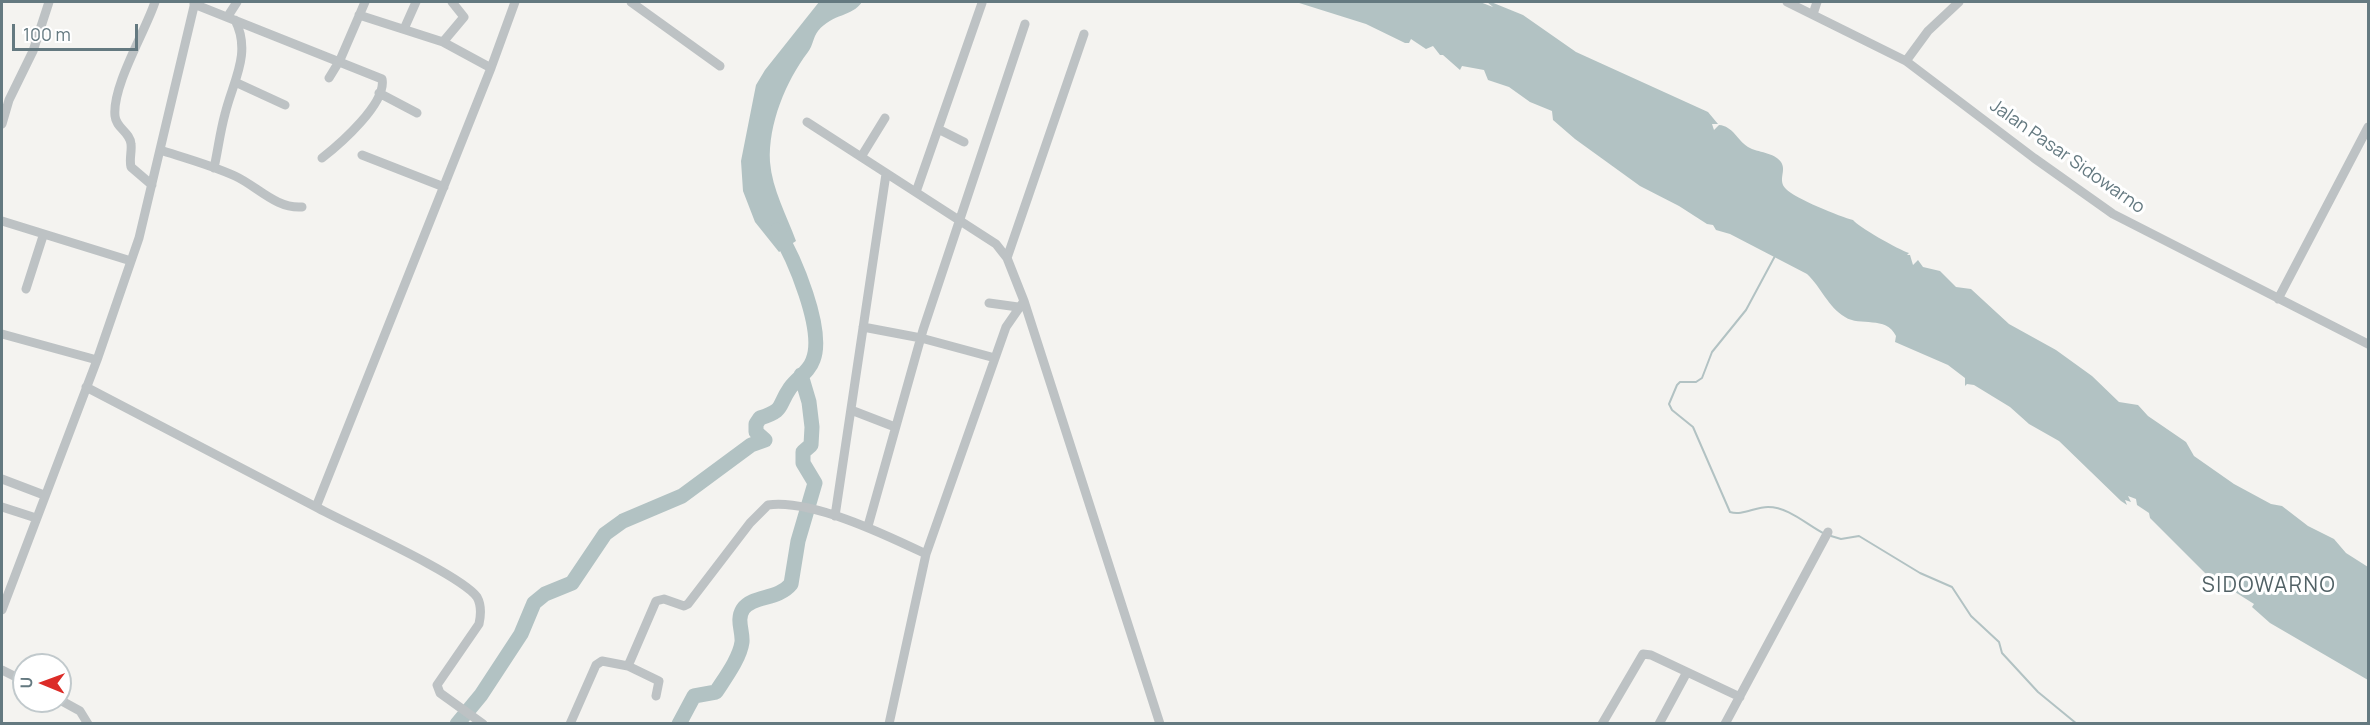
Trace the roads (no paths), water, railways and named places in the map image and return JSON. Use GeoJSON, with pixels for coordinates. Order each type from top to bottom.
{"type":"FeatureCollection","features":[{"type":"Feature","properties":{"kind":"street"},"geometry":{"type":"LineString","coordinates":[[2,124],[9,100],[33,51],[49,2]]}},
{"type":"Feature","properties":{"kind":"street"},"geometry":{"type":"LineString","coordinates":[[152,185],[131,167],[131,143],[115,119],[115,106],[127,68],[155,2]]}},
{"type":"Feature","properties":{"kind":"street"},"geometry":{"type":"LineString","coordinates":[[214,168],[225,112],[243,51],[232,18],[237,2]]}},
{"type":"Feature","properties":{"kind":"street"},"geometry":{"type":"LineString","coordinates":[[329,78],[340,60],[365,2]]}},
{"type":"Feature","properties":{"kind":"street"},"geometry":{"type":"LineString","coordinates":[[404,29],[416,2]]}},
{"type":"Feature","properties":{"kind":"street"},"geometry":{"type":"LineString","coordinates":[[443,42],[464,17],[452,2]]}},
{"type":"Feature","properties":{"kind":"street"},"geometry":{"type":"LineString","coordinates":[[316,507],[491,68],[514,2]]}},
{"type":"Feature","properties":{"kind":"street"},"geometry":{"type":"LineString","coordinates":[[631,2],[720,66]]}},
{"type":"Feature","properties":{"kind":"street","name":"Jalan Pasar Sidowarno"},"geometry":{"type":"LineString","coordinates":[[1787,2],[1906,61],[2113,214],[2368,344]]}},
{"type":"Feature","properties":{"kind":"street"},"geometry":{"type":"LineString","coordinates":[[1813,14],[1818,2]]}},
{"type":"Feature","properties":{"kind":"street"},"geometry":{"type":"LineString","coordinates":[[1906,61],[1928,31],[1959,2]]}},
{"type":"Feature","properties":{"kind":"street"},"geometry":{"type":"LineString","coordinates":[[2,610],[97,360],[131,261],[152,185],[194,3],[340,60],[382,79],[379,93],[349,137],[322,158]]}},
{"type":"Feature","properties":{"kind":"street"},"geometry":{"type":"LineString","coordinates":[[916,192],[940,130],[982,3]]}},
{"type":"Feature","properties":{"kind":"street"},"geometry":{"type":"LineString","coordinates":[[359,15],[443,42],[491,68]]}},
{"type":"Feature","properties":{"kind":"street"},"geometry":{"type":"LineString","coordinates":[[868,526],[921,338],[1025,24]]}},
{"type":"Feature","properties":{"kind":"street"},"geometry":{"type":"LineString","coordinates":[[1007,258],[1084,34]]}},
{"type":"Feature","properties":{"kind":"street"},"geometry":{"type":"LineString","coordinates":[[235,82],[285,105]]}},
{"type":"Feature","properties":{"kind":"street"},"geometry":{"type":"LineString","coordinates":[[379,93],[417,113]]}},
{"type":"Feature","properties":{"kind":"street"},"geometry":{"type":"LineString","coordinates":[[861,157],[885,118]]}},
{"type":"Feature","properties":{"kind":"street"},"geometry":{"type":"LineString","coordinates":[[807,122],[996,244],[1007,258],[1160,723]]}},
{"type":"Feature","properties":{"kind":"street"},"geometry":{"type":"LineString","coordinates":[[2278,299],[2368,127]]}},
{"type":"Feature","properties":{"kind":"street"},"geometry":{"type":"LineString","coordinates":[[940,130],[964,142]]}},
{"type":"Feature","properties":{"kind":"street"},"geometry":{"type":"LineString","coordinates":[[160,150],[214,168],[259,189],[274,201],[302,207]]}},
{"type":"Feature","properties":{"kind":"street"},"geometry":{"type":"LineString","coordinates":[[362,155],[444,187]]}},
{"type":"Feature","properties":{"kind":"street"},"geometry":{"type":"LineString","coordinates":[[835,516],[886,174]]}},
{"type":"Feature","properties":{"kind":"street"},"geometry":{"type":"LineString","coordinates":[[2,221],[43,236],[131,261]]}},
{"type":"Feature","properties":{"kind":"street"},"geometry":{"type":"LineString","coordinates":[[26,289],[43,236]]}},
{"type":"Feature","properties":{"kind":"street"},"geometry":{"type":"LineString","coordinates":[[989,303],[1021,304]]}},
{"type":"Feature","properties":{"kind":"street"},"geometry":{"type":"LineString","coordinates":[[889,723],[926,554],[994,358],[1006,327],[1021,304]]}},
{"type":"Feature","properties":{"kind":"street"},"geometry":{"type":"LineString","coordinates":[[863,327],[921,338],[994,358]]}},
{"type":"Feature","properties":{"kind":"street"},"geometry":{"type":"LineString","coordinates":[[2,334],[97,360]]}},
{"type":"Feature","properties":{"kind":"street"},"geometry":{"type":"LineString","coordinates":[[86,387],[430,566],[466,587],[477,598],[481,615],[479,624],[437,685],[440,693],[483,723]]}},
{"type":"Feature","properties":{"kind":"street"},"geometry":{"type":"LineString","coordinates":[[851,410],[895,428]]}},
{"type":"Feature","properties":{"kind":"street"},"geometry":{"type":"LineString","coordinates":[[2,479],[44,495]]}},
{"type":"Feature","properties":{"kind":"street"},"geometry":{"type":"LineString","coordinates":[[628,666],[656,601],[664,599],[684,606],[688,604],[764,507],[779,504],[835,516],[868,526],[926,554]]}},
{"type":"Feature","properties":{"kind":"street"},"geometry":{"type":"LineString","coordinates":[[2,507],[36,518]]}},
{"type":"Feature","properties":{"kind":"street"},"geometry":{"type":"LineString","coordinates":[[1725,723],[1828,532]]}},
{"type":"Feature","properties":{"kind":"street"},"geometry":{"type":"LineString","coordinates":[[1602,723],[1643,654],[1740,697]]}},
{"type":"Feature","properties":{"kind":"street"},"geometry":{"type":"LineString","coordinates":[[570,723],[596,665],[602,661],[628,666],[659,681],[656,696]]}},
{"type":"Feature","properties":{"kind":"street"},"geometry":{"type":"LineString","coordinates":[[1659,723],[1687,672]]}},
{"type":"Feature","properties":{"kind":"street"},"geometry":{"type":"LineString","coordinates":[[72,707],[80,711],[88,723]]}},
{"type":"Feature","properties":{"kind":"waterway"},"geometry":{"type":"LineString","coordinates":[[457,724],[481,695],[521,634],[534,603],[545,594],[572,583],[605,534],[623,521],[682,496],[751,445],[765,440],[756,432],[756,424],[760,418],[773,413],[780,407],[790,388],[811,364],[816,347],[815,331],[806,294],[777,230]]}},
{"type":"Feature","properties":{"kind":"waterway"},"geometry":{"type":"LineString","coordinates":[[1775,256],[1746,310],[1712,352],[1702,378],[1696,382],[1680,382],[1669,404],[1672,410],[1693,427],[1730,512],[1739,513],[1763,507],[1776,508],[1791,513],[1825,534]]}},
{"type":"Feature","properties":{"kind":"waterway"},"geometry":{"type":"LineString","coordinates":[[679,724],[694,696],[716,692],[732,668],[742,642],[740,621],[743,609],[753,601],[779,593],[791,584],[798,541],[815,483],[803,463],[803,452],[811,445],[812,427],[809,402],[801,375]]}},
{"type":"Feature","properties":{"kind":"waterway"},"geometry":{"type":"LineString","coordinates":[[1831,536],[1841,539],[1859,536],[1920,573],[1952,587],[1971,616],[1999,642],[2002,653],[2038,692],[2077,724]]}},
{"type":"Feature","properties":{"kind":"district","name":"SIDOWARNO"},"geometry":{"type":"Point","coordinates":[2269,586]}}]}
